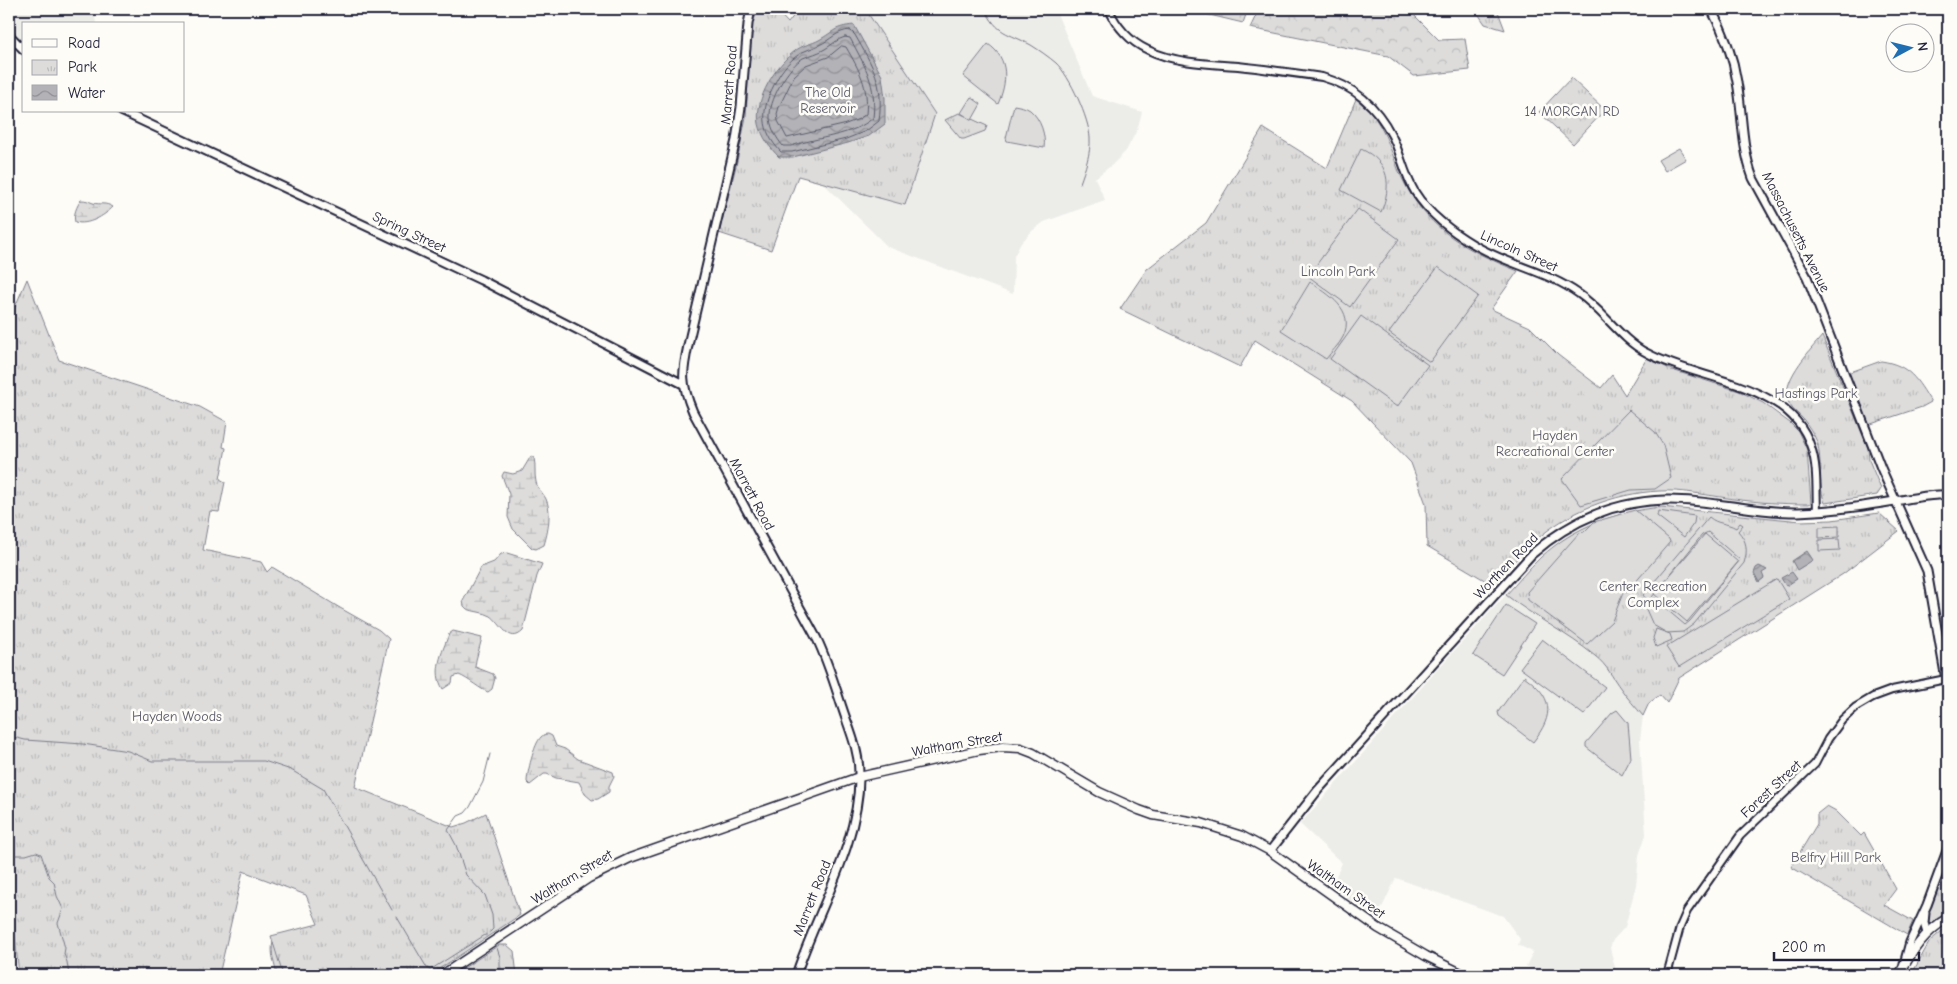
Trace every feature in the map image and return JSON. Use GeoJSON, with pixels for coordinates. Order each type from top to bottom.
{"type":"FeatureCollection","features":[{"type":"Feature","properties":{"kind":"main road","name":"Marrett Road"},"geometry":{"type":"LineString","coordinates":[[752,9],[748,24],[741,107],[736,140],[690,336],[683,384],[693,412],[818,639],[858,758],[859,777],[856,810],[849,838],[796,975]]}},
{"type":"Feature","properties":{"kind":"main road","name":"Massachusetts Avenue"},"geometry":{"type":"LineString","coordinates":[[1711,9],[1726,40],[1735,66],[1744,148],[1753,178],[1807,277],[1895,501],[1927,571],[1948,690]]}},
{"type":"Feature","properties":{"kind":"main road"},"geometry":{"type":"LineString","coordinates":[[9,35],[22,48]]}},
{"type":"Feature","properties":{"kind":"main road","name":"Spring Street"},"geometry":{"type":"LineString","coordinates":[[123,112],[466,272],[683,384]]}},
{"type":"Feature","properties":{"kind":"main road","name":"Worthen Road"},"geometry":{"type":"LineString","coordinates":[[1270,851],[1318,790],[1515,572],[1532,554],[1564,529],[1605,510],[1638,502],[1667,500],[1789,512],[1839,510],[1926,496],[1948,495]]}},
{"type":"Feature","properties":{"kind":"main road","name":"Waltham Street"},"geometry":{"type":"LineString","coordinates":[[442,975],[589,878],[617,863],[649,850],[859,777],[987,748],[1007,747],[1020,748],[1040,756],[1099,792],[1126,805],[1153,815],[1202,823],[1227,830],[1270,851],[1378,928],[1432,959],[1465,975]]}},
{"type":"Feature","properties":{"kind":"main road"},"geometry":{"type":"LineString","coordinates":[[1901,972],[1910,942],[1927,905],[1948,848]]}},
{"type":"Feature","properties":{"kind":"main road"},"geometry":{"type":"LineString","coordinates":[[1927,905],[1924,923],[1927,933]]}},
{"type":"Feature","properties":{"kind":"main road"},"geometry":{"type":"LineString","coordinates":[[1901,972],[1916,945],[1927,933],[1948,918]]}},
{"type":"Feature","properties":{"kind":"street","name":"Lincoln Street"},"geometry":{"type":"LineString","coordinates":[[1109,9],[1115,22],[1126,35],[1139,45],[1160,55],[1202,63],[1322,78],[1337,82],[1357,92],[1369,102],[1381,117],[1392,136],[1406,174],[1416,193],[1434,214],[1460,236],[1482,250],[1555,280],[1579,294],[1600,311],[1633,344],[1649,354],[1680,368],[1745,387],[1764,396],[1782,409],[1806,434],[1812,450],[1817,511]]}},
{"type":"Feature","properties":{"kind":"street","name":"Forest Street"},"geometry":{"type":"LineString","coordinates":[[1666,975],[1681,922],[1691,906],[1740,836],[1815,764],[1831,734],[1842,720],[1856,707],[1874,696],[1892,690],[1946,679]]}},
{"type":"Feature","properties":{"kind":"shaded area"},"geometry":{"type":"Polygon","coordinates":[[[9,9],[94,9],[96,22],[22,22],[22,43],[13,35],[16,31],[9,24],[9,9]]]}},
{"type":"Feature","properties":{"kind":"shaded area"},"geometry":{"type":"Polygon","coordinates":[[[865,9],[1055,9],[1092,96],[1142,112],[1137,130],[1126,151],[1095,178],[1105,200],[1044,222],[1021,243],[1014,256],[1013,294],[888,247],[821,181],[905,205],[935,114],[865,9]]]}},
{"type":"Feature","properties":{"kind":"shaded area"},"geometry":{"type":"Polygon","coordinates":[[[1661,507],[1801,521],[1832,520],[1879,513],[1899,531],[1843,574],[1679,678],[1667,703],[1660,695],[1649,703],[1643,716],[1640,740],[1646,835],[1639,855],[1636,885],[1625,927],[1613,940],[1610,948],[1617,975],[1545,975],[1526,966],[1533,952],[1518,945],[1520,939],[1503,916],[1396,878],[1377,918],[1331,887],[1342,863],[1300,824],[1453,652],[1540,558],[1567,536],[1594,522],[1635,510],[1661,507]]]}},
{"type":"Feature","properties":{"kind":"green space","name":"The Old Reservoir"},"geometry":{"type":"Polygon","coordinates":[[[759,9],[775,9],[788,23],[799,9],[865,9],[935,114],[905,205],[798,176],[771,250],[719,233],[746,117],[751,26],[759,9]]]}},
{"type":"Feature","properties":{"kind":"green space"},"geometry":{"type":"Polygon","coordinates":[[[1190,9],[1248,9],[1243,23],[1190,9]]]}},
{"type":"Feature","properties":{"kind":"green space"},"geometry":{"type":"Polygon","coordinates":[[[1259,9],[1408,9],[1439,40],[1465,39],[1470,70],[1414,76],[1388,56],[1250,28],[1259,9]]]}},
{"type":"Feature","properties":{"kind":"green space"},"geometry":{"type":"Polygon","coordinates":[[[1475,9],[1497,9],[1505,30],[1485,24],[1475,9]]]}},
{"type":"Feature","properties":{"kind":"green space"},"geometry":{"type":"Polygon","coordinates":[[[988,44],[1000,57],[1005,72],[1005,80],[998,104],[963,76],[988,44]]]}},
{"type":"Feature","properties":{"kind":"green space","name":"14 MORGAN RD"},"geometry":{"type":"Polygon","coordinates":[[[1571,78],[1605,110],[1573,144],[1539,112],[1571,78]]]}},
{"type":"Feature","properties":{"kind":"green space"},"geometry":{"type":"Polygon","coordinates":[[[971,97],[981,104],[972,120],[961,113],[971,97]]]}},
{"type":"Feature","properties":{"kind":"green space","name":"Lincoln Park"},"geometry":{"type":"Polygon","coordinates":[[[1356,99],[1373,115],[1389,144],[1405,184],[1415,201],[1439,228],[1468,248],[1518,271],[1491,309],[1530,327],[1558,355],[1601,388],[1612,375],[1625,395],[1647,358],[1672,370],[1739,391],[1763,403],[1798,431],[1807,450],[1811,503],[1787,504],[1676,491],[1642,493],[1608,500],[1576,513],[1547,531],[1519,556],[1493,585],[1427,546],[1426,504],[1411,463],[1352,401],[1255,340],[1240,367],[1120,309],[1147,269],[1206,223],[1263,128],[1327,168],[1356,99]]]}},
{"type":"Feature","properties":{"kind":"green space"},"geometry":{"type":"Polygon","coordinates":[[[1014,105],[1028,109],[1037,118],[1043,133],[1044,148],[1007,141],[1006,138],[1014,105]]]}},
{"type":"Feature","properties":{"kind":"green space"},"geometry":{"type":"Polygon","coordinates":[[[959,113],[987,126],[985,131],[961,139],[945,120],[959,113]]]}},
{"type":"Feature","properties":{"kind":"green space"},"geometry":{"type":"Polygon","coordinates":[[[1679,148],[1686,159],[1665,171],[1658,160],[1679,148]]]}},
{"type":"Feature","properties":{"kind":"green space"},"geometry":{"type":"Polygon","coordinates":[[[1361,149],[1371,154],[1378,161],[1386,175],[1387,193],[1381,212],[1341,190],[1361,149]]]}},
{"type":"Feature","properties":{"kind":"green space"},"geometry":{"type":"Polygon","coordinates":[[[81,200],[113,207],[96,219],[85,223],[75,222],[75,213],[81,200]]]}},
{"type":"Feature","properties":{"kind":"green space"},"geometry":{"type":"Polygon","coordinates":[[[1358,209],[1399,239],[1350,307],[1308,276],[1358,209]]]}},
{"type":"Feature","properties":{"kind":"green space"},"geometry":{"type":"Polygon","coordinates":[[[1438,267],[1478,296],[1430,362],[1389,333],[1438,267]]]}},
{"type":"Feature","properties":{"kind":"green space","name":"Hayden Woods"},"geometry":{"type":"Polygon","coordinates":[[[27,279],[59,360],[200,407],[227,422],[223,447],[226,448],[220,479],[225,482],[219,512],[210,511],[203,550],[261,562],[267,572],[272,567],[379,630],[389,639],[355,787],[453,827],[486,813],[520,915],[430,975],[283,975],[271,936],[318,924],[306,895],[243,871],[219,975],[103,975],[79,973],[75,975],[19,975],[9,878],[9,321],[27,279]]]}},
{"type":"Feature","properties":{"kind":"green space"},"geometry":{"type":"Polygon","coordinates":[[[1310,282],[1338,304],[1346,319],[1343,337],[1326,359],[1281,330],[1310,282]]]}},
{"type":"Feature","properties":{"kind":"green space"},"geometry":{"type":"Polygon","coordinates":[[[1361,316],[1428,365],[1397,407],[1330,359],[1361,316]]]}},
{"type":"Feature","properties":{"kind":"green space","name":"Hastings Park"},"geometry":{"type":"Polygon","coordinates":[[[1822,336],[1868,448],[1869,460],[1881,489],[1877,495],[1825,503],[1821,488],[1820,457],[1817,442],[1807,424],[1790,405],[1787,397],[1791,378],[1803,359],[1822,336]]]}},
{"type":"Feature","properties":{"kind":"green space"},"geometry":{"type":"Polygon","coordinates":[[[1881,361],[1891,363],[1906,370],[1917,380],[1931,402],[1922,407],[1865,426],[1845,374],[1881,361]]]}},
{"type":"Feature","properties":{"kind":"green space"},"geometry":{"type":"Polygon","coordinates":[[[1629,410],[1655,432],[1663,445],[1671,478],[1655,489],[1631,490],[1581,505],[1562,479],[1629,410]]]}},
{"type":"Feature","properties":{"kind":"green space"},"geometry":{"type":"Polygon","coordinates":[[[531,456],[534,458],[535,479],[546,499],[549,510],[548,528],[544,545],[536,549],[532,548],[513,529],[508,517],[509,494],[502,476],[504,472],[513,474],[522,471],[531,456]]]}},
{"type":"Feature","properties":{"kind":"green space","name":"Center Recreation Complex"},"geometry":{"type":"Polygon","coordinates":[[[1661,507],[1801,521],[1832,520],[1879,513],[1899,531],[1843,574],[1679,678],[1667,703],[1660,695],[1649,703],[1643,716],[1599,660],[1506,595],[1541,557],[1554,546],[1582,529],[1612,517],[1661,507]]]}},
{"type":"Feature","properties":{"kind":"green space"},"geometry":{"type":"Polygon","coordinates":[[[1635,510],[1669,539],[1670,542],[1627,592],[1623,593],[1612,621],[1587,644],[1528,600],[1527,592],[1579,533],[1584,532],[1594,522],[1635,510]]]}},
{"type":"Feature","properties":{"kind":"green space"},"geometry":{"type":"Polygon","coordinates":[[[1658,511],[1695,516],[1694,523],[1684,537],[1657,516],[1658,511]]]}},
{"type":"Feature","properties":{"kind":"green space"},"geometry":{"type":"Polygon","coordinates":[[[1709,517],[1736,528],[1740,523],[1743,525],[1738,531],[1746,546],[1744,563],[1694,624],[1683,632],[1667,633],[1653,625],[1645,607],[1646,599],[1643,595],[1709,517]],[[1708,532],[1702,535],[1652,597],[1685,625],[1740,560],[1708,532]]]}},
{"type":"Feature","properties":{"kind":"green space"},"geometry":{"type":"Polygon","coordinates":[[[1839,526],[1839,537],[1819,538],[1819,527],[1839,526]]]}},
{"type":"Feature","properties":{"kind":"green space"},"geometry":{"type":"Polygon","coordinates":[[[1705,534],[1738,562],[1687,622],[1654,594],[1705,534]]]}},
{"type":"Feature","properties":{"kind":"green space"},"geometry":{"type":"Polygon","coordinates":[[[1839,539],[1840,550],[1819,551],[1819,540],[1839,539]]]}},
{"type":"Feature","properties":{"kind":"green space"},"geometry":{"type":"Polygon","coordinates":[[[507,553],[542,564],[537,576],[523,631],[514,636],[509,634],[491,616],[467,609],[463,601],[481,567],[494,562],[501,554],[507,553]]]}},
{"type":"Feature","properties":{"kind":"green space"},"geometry":{"type":"Polygon","coordinates":[[[1777,579],[1789,599],[1679,667],[1666,647],[1777,579]]]}},
{"type":"Feature","properties":{"kind":"green space"},"geometry":{"type":"Polygon","coordinates":[[[1506,605],[1535,624],[1502,674],[1473,655],[1506,605]]]}},
{"type":"Feature","properties":{"kind":"green space"},"geometry":{"type":"Polygon","coordinates":[[[1656,629],[1670,634],[1672,640],[1656,647],[1653,638],[1656,629]]]}},
{"type":"Feature","properties":{"kind":"green space"},"geometry":{"type":"Polygon","coordinates":[[[453,631],[482,638],[475,667],[493,674],[495,678],[492,689],[488,692],[459,675],[453,677],[452,683],[443,689],[438,675],[439,662],[449,634],[453,631]]]}},
{"type":"Feature","properties":{"kind":"green space"},"geometry":{"type":"Polygon","coordinates":[[[1542,639],[1605,687],[1584,715],[1520,668],[1542,639]]]}},
{"type":"Feature","properties":{"kind":"green space"},"geometry":{"type":"Polygon","coordinates":[[[1524,676],[1541,691],[1548,706],[1545,723],[1533,742],[1499,716],[1498,712],[1524,676]]]}},
{"type":"Feature","properties":{"kind":"green space"},"geometry":{"type":"Polygon","coordinates":[[[1617,710],[1628,723],[1631,758],[1622,775],[1586,747],[1586,743],[1612,713],[1617,710]]]}},
{"type":"Feature","properties":{"kind":"green space"},"geometry":{"type":"Polygon","coordinates":[[[548,734],[552,736],[556,746],[565,749],[578,759],[613,772],[614,776],[609,786],[609,792],[598,799],[592,800],[585,794],[579,782],[556,778],[547,774],[544,774],[530,785],[527,782],[527,778],[533,752],[541,737],[548,734]]]}},
{"type":"Feature","properties":{"kind":"green space","name":"Belfry Hill Park"},"geometry":{"type":"Polygon","coordinates":[[[1827,806],[1836,811],[1861,836],[1864,833],[1896,889],[1884,905],[1913,921],[1907,935],[1791,867],[1817,824],[1817,814],[1827,806]]]}},
{"type":"Feature","properties":{"kind":"green space"},"geometry":{"type":"Polygon","coordinates":[[[1948,863],[1948,911],[1930,924],[1926,918],[1948,863]]]}},
{"type":"Feature","properties":{"kind":"green space"},"geometry":{"type":"Polygon","coordinates":[[[1948,926],[1948,975],[1922,975],[1914,970],[1930,941],[1948,926]]]}},
{"type":"Feature","properties":{"kind":"green space"},"geometry":{"type":"Polygon","coordinates":[[[273,942],[285,975],[277,975],[272,955],[273,942]]]}},
{"type":"Feature","properties":{"kind":"green space"},"geometry":{"type":"Polygon","coordinates":[[[499,945],[507,945],[514,951],[517,975],[453,975],[499,945]]]}},
{"type":"Feature","properties":{"kind":"water"},"geometry":{"type":"Polygon","coordinates":[[[854,25],[882,76],[885,98],[885,124],[869,136],[848,143],[793,157],[779,157],[767,142],[759,124],[760,104],[768,83],[788,57],[798,49],[819,40],[838,28],[854,25]]]}},
{"type":"Feature","properties":{"kind":"water"},"geometry":{"type":"Polygon","coordinates":[[[1807,551],[1813,560],[1797,570],[1792,561],[1807,551]]]}},
{"type":"Feature","properties":{"kind":"water"},"geometry":{"type":"Polygon","coordinates":[[[1759,566],[1767,570],[1762,573],[1764,578],[1759,582],[1754,573],[1759,566]]]}},
{"type":"Feature","properties":{"kind":"water"},"geometry":{"type":"Polygon","coordinates":[[[1792,572],[1797,579],[1786,586],[1781,578],[1792,572]]]}},
{"type":"Feature","properties":{"kind":"waterway"},"geometry":{"type":"LineString","coordinates":[[985,9],[994,24],[1004,32],[1031,45],[1056,63],[1073,87],[1086,120],[1090,138],[1089,155],[1080,183]]}},
{"type":"Feature","properties":{"kind":"waterway"},"geometry":{"type":"LineString","coordinates":[[9,736],[25,740],[83,744],[128,751],[152,761],[264,761],[291,770],[323,789],[392,910]]}},
{"type":"Feature","properties":{"kind":"waterway"},"geometry":{"type":"LineString","coordinates":[[490,754],[483,782],[470,807],[465,813],[458,816],[448,830],[456,845],[466,875],[485,895],[492,915],[493,929],[490,932]]}},
{"type":"Feature","properties":{"kind":"waterway"},"geometry":{"type":"LineString","coordinates":[[9,855],[26,855],[36,852],[41,854],[49,877],[54,882],[57,896],[63,909],[58,923],[65,948],[64,954],[69,975]]}},
{"type":"Feature","properties":{"kind":"waterway"},"geometry":{"type":"LineString","coordinates":[[397,917],[430,970],[485,935]]}},
{"type":"Feature","properties":{"kind":"waterway"},"geometry":{"type":"LineString","coordinates":[[497,948],[500,957],[500,975]]}},
{"type":"Feature","properties":{"kind":"park label","name":"Hayden Recreational Center"},"geometry":{"type":"Point","coordinates":[1555,444]}}]}
